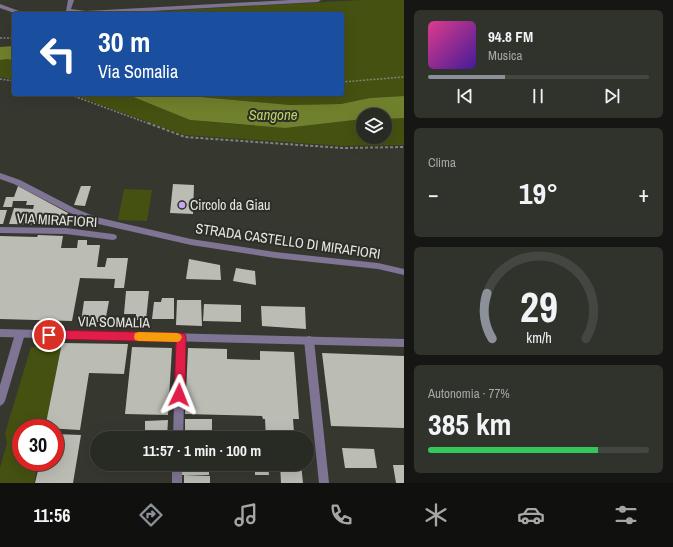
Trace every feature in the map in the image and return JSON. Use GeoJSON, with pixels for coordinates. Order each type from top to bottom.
{"type":"FeatureCollection","features":[{"type":"Feature","properties":{"kind":"street"},"geometry":{"type":"LineString","coordinates":[[71,0],[68,10],[80,12]]}},
{"type":"Feature","properties":{"kind":"street"},"geometry":{"type":"LineString","coordinates":[[103,12],[318,0]]}},
{"type":"Feature","properties":{"kind":"street"},"geometry":{"type":"LineString","coordinates":[[0,6],[17,12]]}},
{"type":"Feature","properties":{"kind":"street","name":"STRADA CASTELLO DI MIRAFIORI"},"geometry":{"type":"LineString","coordinates":[[0,176],[17,182],[94,220],[191,242],[275,255],[378,266],[404,272]]}},
{"type":"Feature","properties":{"kind":"street","name":"VIA MIRAFIORI"},"geometry":{"type":"LineString","coordinates":[[0,230],[66,231],[113,237]]}},
{"type":"Feature","properties":{"kind":"street","name":"VIA SOMALIA"},"geometry":{"type":"LineString","coordinates":[[0,333],[404,343]]}},
{"type":"Feature","properties":{"kind":"street"},"geometry":{"type":"LineString","coordinates":[[0,401],[20,334]]}},
{"type":"Feature","properties":{"kind":"street"},"geometry":{"type":"LineString","coordinates":[[178,431],[181,338]]}},
{"type":"Feature","properties":{"kind":"street"},"geometry":{"type":"LineString","coordinates":[[309,340],[324,483]]}},
{"type":"Feature","properties":{"kind":"street"},"geometry":{"type":"LineString","coordinates":[[177,471],[177,483]]}},
{"type":"Feature","properties":{"kind":"path"},"geometry":{"type":"LineString","coordinates":[[0,38],[12,38]]}},
{"type":"Feature","properties":{"kind":"path"},"geometry":{"type":"LineString","coordinates":[[344,82],[404,77]]}},
{"type":"Feature","properties":{"kind":"path"},"geometry":{"type":"LineString","coordinates":[[0,79],[12,81]]}},
{"type":"Feature","properties":{"kind":"path"},"geometry":{"type":"LineString","coordinates":[[73,96],[184,137],[342,148],[404,147]]}},
{"type":"Feature","properties":{"kind":"shaded area"},"geometry":{"type":"Polygon","coordinates":[[[362,0],[404,0],[404,96],[370,98],[341,104],[290,105],[189,96],[344,96],[344,12],[145,12],[362,0]]]}},
{"type":"Feature","properties":{"kind":"shaded area"},"geometry":{"type":"Polygon","coordinates":[[[8,59],[12,60],[12,80],[0,77],[0,60],[8,59]]]}},
{"type":"Feature","properties":{"kind":"shaded area"},"geometry":{"type":"Polygon","coordinates":[[[77,96],[131,96],[190,120],[210,122],[285,128],[356,120],[356,144],[392,144],[392,119],[404,118],[404,145],[342,146],[184,135],[77,96]]]}},
{"type":"Feature","properties":{"kind":"shaded area"},"geometry":{"type":"Polygon","coordinates":[[[124,189],[152,190],[147,221],[118,220],[124,189]]]}},
{"type":"Feature","properties":{"kind":"shaded area"},"geometry":{"type":"Polygon","coordinates":[[[31,347],[61,348],[47,419],[12,419],[12,471],[36,471],[34,483],[0,483],[0,468],[7,443],[5,433],[31,347]]]}},
{"type":"Feature","properties":{"kind":"water"},"geometry":{"type":"Polygon","coordinates":[[[12,46],[12,60],[8,59],[0,60],[0,47],[12,46]]]}},
{"type":"Feature","properties":{"kind":"water","name":"Sangone"},"geometry":{"type":"Polygon","coordinates":[[[131,96],[189,96],[290,105],[341,104],[370,98],[404,96],[404,118],[392,119],[392,108],[356,108],[356,120],[285,128],[190,120],[131,96]]]}},
{"type":"Feature","properties":{"kind":"building"},"geometry":{"type":"Polygon","coordinates":[[[173,184],[194,185],[193,214],[170,213],[173,184]]]}},
{"type":"Feature","properties":{"kind":"building"},"geometry":{"type":"Polygon","coordinates":[[[18,186],[68,213],[65,225],[9,224],[14,208],[33,209],[34,205],[26,205],[27,201],[13,201],[12,207],[3,207],[6,197],[14,197],[18,186]]]}},
{"type":"Feature","properties":{"kind":"building"},"geometry":{"type":"Polygon","coordinates":[[[81,186],[91,186],[85,206],[74,205],[81,186]]]}},
{"type":"Feature","properties":{"kind":"building"},"geometry":{"type":"Polygon","coordinates":[[[0,210],[7,210],[3,224],[0,224],[0,210]]]}},
{"type":"Feature","properties":{"kind":"building"},"geometry":{"type":"Polygon","coordinates":[[[38,235],[63,236],[61,248],[77,248],[78,240],[87,240],[87,245],[100,245],[97,267],[105,267],[107,258],[128,258],[124,288],[114,288],[115,279],[80,278],[72,321],[0,319],[0,236],[37,237],[38,235]]]}},
{"type":"Feature","properties":{"kind":"building"},"geometry":{"type":"Polygon","coordinates":[[[189,259],[220,265],[221,280],[186,279],[189,259]]]}},
{"type":"Feature","properties":{"kind":"building"},"geometry":{"type":"Polygon","coordinates":[[[236,268],[255,271],[256,285],[233,281],[236,268]]]}},
{"type":"Feature","properties":{"kind":"building"},"geometry":{"type":"Polygon","coordinates":[[[126,291],[149,291],[146,320],[136,320],[136,314],[124,314],[126,291]]]}},
{"type":"Feature","properties":{"kind":"building"},"geometry":{"type":"Polygon","coordinates":[[[162,298],[174,298],[174,319],[152,319],[154,302],[161,302],[162,298]]]}},
{"type":"Feature","properties":{"kind":"building"},"geometry":{"type":"Polygon","coordinates":[[[177,300],[201,300],[202,326],[176,325],[177,300]]]}},
{"type":"Feature","properties":{"kind":"building"},"geometry":{"type":"Polygon","coordinates":[[[84,301],[109,301],[105,322],[81,322],[84,301]]]}},
{"type":"Feature","properties":{"kind":"building"},"geometry":{"type":"Polygon","coordinates":[[[204,304],[241,305],[241,322],[203,321],[204,304]]]}},
{"type":"Feature","properties":{"kind":"building"},"geometry":{"type":"Polygon","coordinates":[[[261,306],[305,307],[306,329],[262,326],[261,306]]]}},
{"type":"Feature","properties":{"kind":"building"},"geometry":{"type":"Polygon","coordinates":[[[62,343],[128,344],[124,374],[89,373],[80,430],[64,429],[64,419],[47,419],[62,343]]]}},
{"type":"Feature","properties":{"kind":"building"},"geometry":{"type":"Polygon","coordinates":[[[132,347],[172,348],[168,415],[125,414],[132,347]]]}},
{"type":"Feature","properties":{"kind":"building"},"geometry":{"type":"Polygon","coordinates":[[[188,348],[227,349],[227,359],[260,360],[260,351],[294,352],[299,419],[293,419],[294,431],[266,431],[265,419],[263,419],[262,416],[185,414],[188,348]]]}},
{"type":"Feature","properties":{"kind":"building"},"geometry":{"type":"Polygon","coordinates":[[[322,353],[404,356],[404,428],[331,426],[322,353]]]}},
{"type":"Feature","properties":{"kind":"building"},"geometry":{"type":"Polygon","coordinates":[[[185,419],[212,419],[212,431],[185,431],[185,419]]]}},
{"type":"Feature","properties":{"kind":"building"},"geometry":{"type":"Polygon","coordinates":[[[168,420],[167,431],[145,431],[145,421],[168,420]]]}},
{"type":"Feature","properties":{"kind":"building"},"geometry":{"type":"Polygon","coordinates":[[[64,434],[81,435],[73,483],[35,483],[38,471],[64,471],[64,434]]]}},
{"type":"Feature","properties":{"kind":"building"},"geometry":{"type":"Polygon","coordinates":[[[342,448],[374,449],[377,468],[345,468],[342,448]]]}},
{"type":"Feature","properties":{"kind":"building"},"geometry":{"type":"Polygon","coordinates":[[[393,465],[404,465],[404,483],[396,483],[393,465]]]}},
{"type":"Feature","properties":{"kind":"building"},"geometry":{"type":"Polygon","coordinates":[[[182,471],[209,471],[209,475],[182,475],[182,471]]]}},
{"type":"Feature","properties":{"kind":"building"},"geometry":{"type":"Polygon","coordinates":[[[255,471],[269,471],[269,475],[255,475],[255,471]]]}},
{"type":"Feature","properties":{"kind":"building"},"geometry":{"type":"Polygon","coordinates":[[[280,471],[302,471],[303,483],[281,483],[280,471]]]}},
{"type":"Feature","properties":{"kind":"building"},"geometry":{"type":"Polygon","coordinates":[[[184,475],[210,476],[210,483],[184,483],[184,475]]]}},
{"type":"Feature","properties":{"kind":"slow traffic"},"geometry":{"type":"LineString","coordinates":[[139,337],[177,337]]}},
{"type":"Feature","properties":{"kind":"place","name":"Circolo da Giau"},"geometry":{"type":"Point","coordinates":[182,205]}},
{"type":"Feature","properties":{"kind":"route"},"geometry":{"type":"LineString","coordinates":[[49,335],[181,338],[179,395]]}}]}
